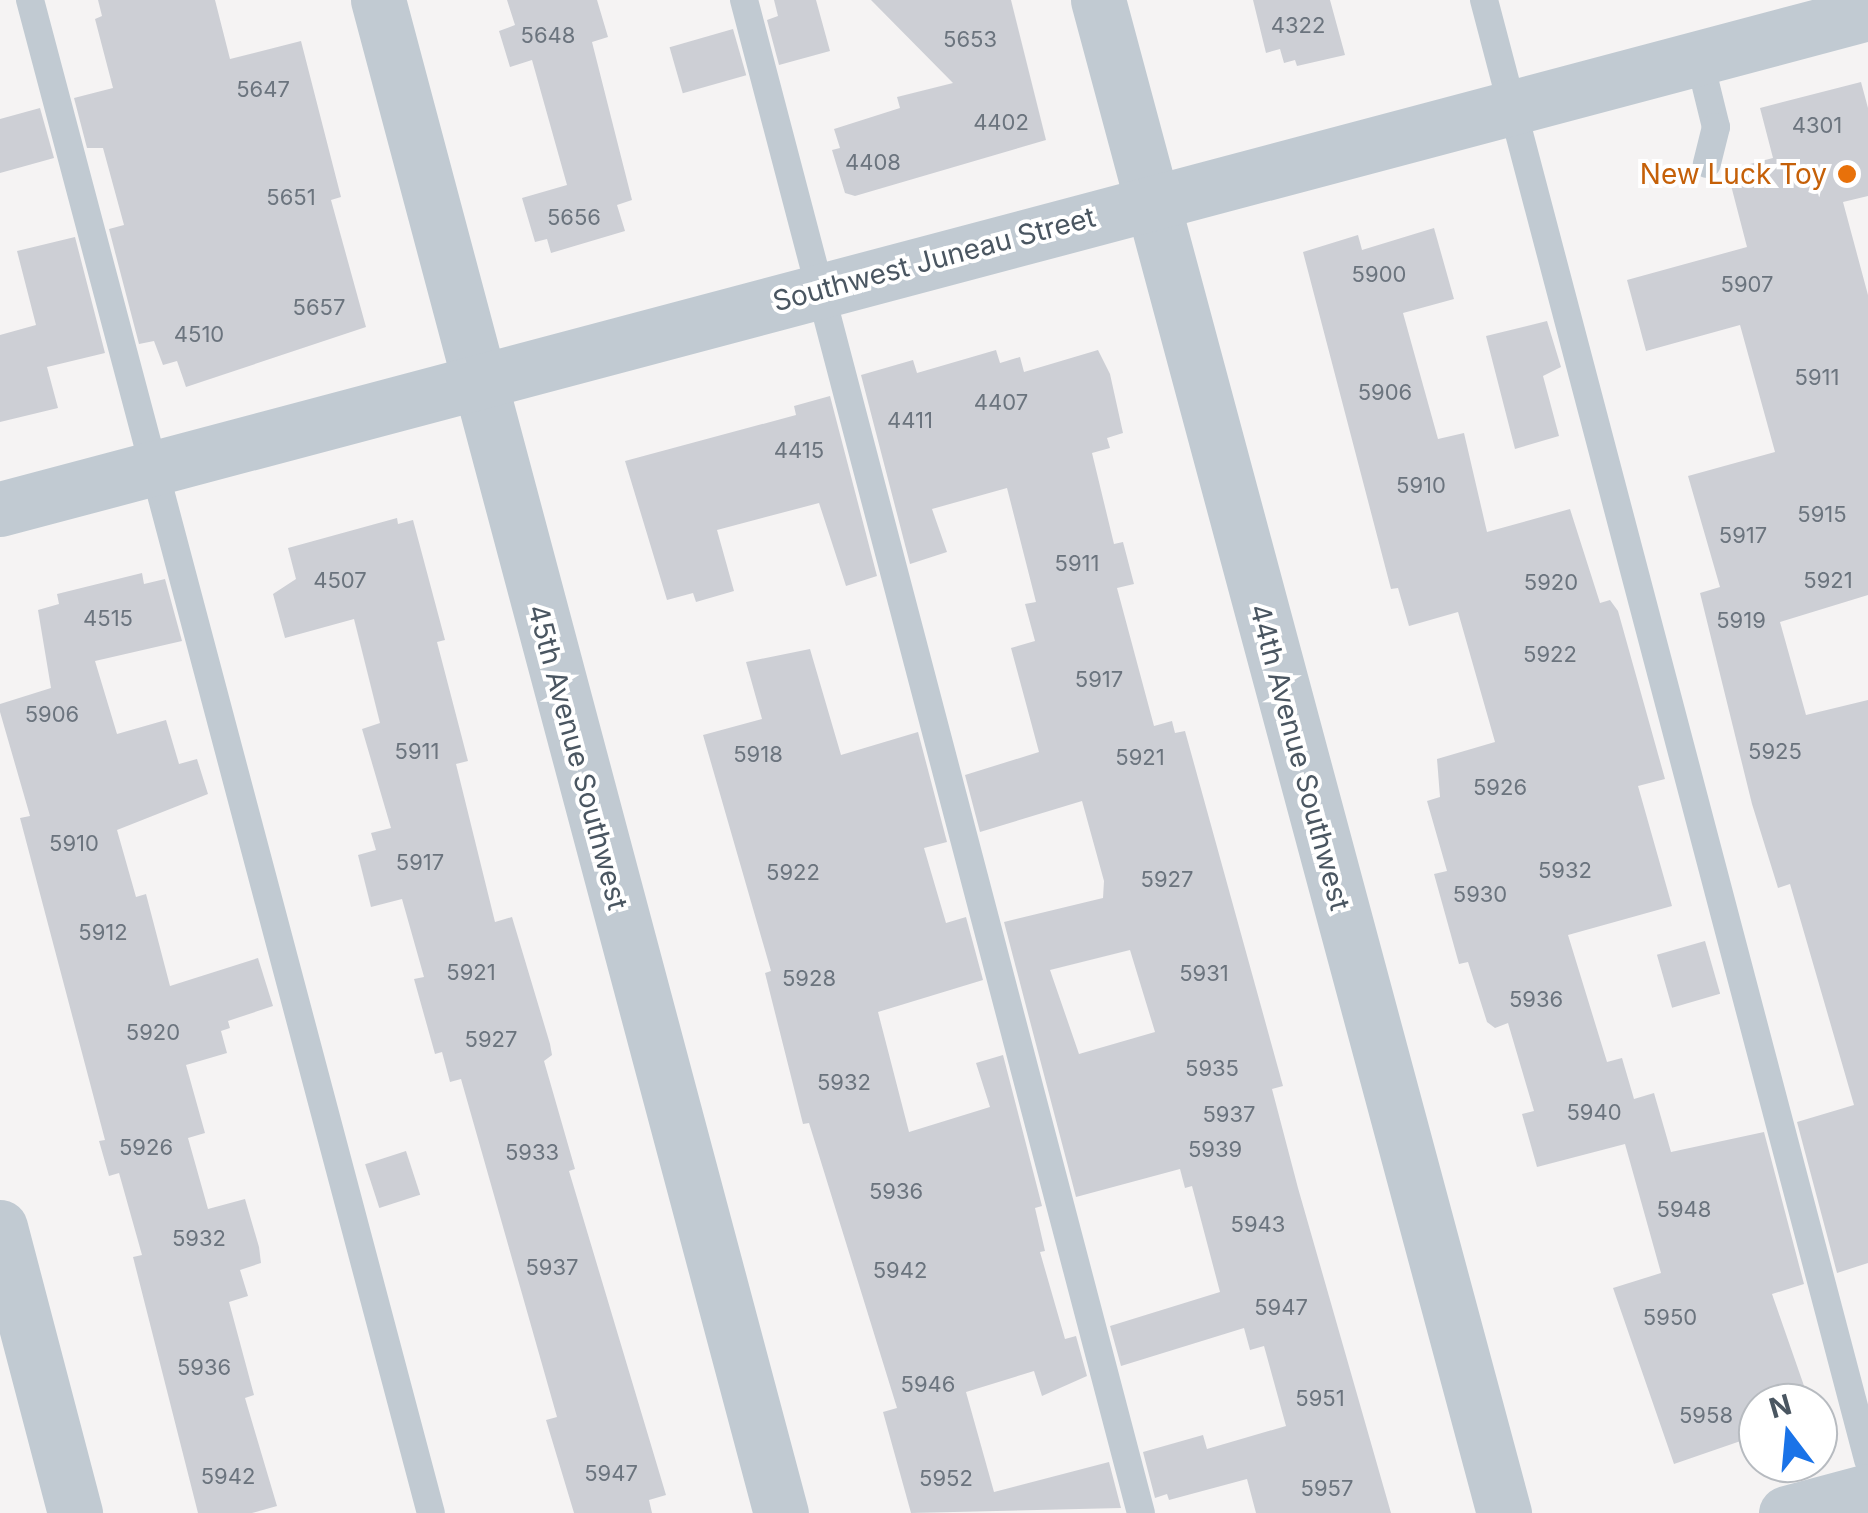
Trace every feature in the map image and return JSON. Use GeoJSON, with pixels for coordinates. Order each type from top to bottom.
{"type":"FeatureCollection","features":[{"type":"Feature","properties":{"kind":"street","name":"45th Avenue Southwest"},"geometry":{"type":"LineString","coordinates":[[378,0],[781,1513]]}},
{"type":"Feature","properties":{"kind":"street","name":"44th Avenue Southwest"},"geometry":{"type":"LineString","coordinates":[[1098,0],[1504,1513]]}},
{"type":"Feature","properties":{"kind":"street","name":"Southwest Juneau Street"},"geometry":{"type":"LineString","coordinates":[[0,508],[1150,200],[1868,13]]}},
{"type":"Feature","properties":{"kind":"street"},"geometry":{"type":"LineString","coordinates":[[0,1228],[75,1513]]}},
{"type":"Feature","properties":{"kind":"street"},"geometry":{"type":"LineString","coordinates":[[1786,1513],[1868,1491]]}},
{"type":"Feature","properties":{"kind":"lane"},"geometry":{"type":"LineString","coordinates":[[30,0],[430,1513]]}},
{"type":"Feature","properties":{"kind":"lane"},"geometry":{"type":"LineString","coordinates":[[744,0],[1141,1513]]}},
{"type":"Feature","properties":{"kind":"lane"},"geometry":{"type":"LineString","coordinates":[[1484,0],[1868,1460]]}},
{"type":"Feature","properties":{"kind":"lane"},"geometry":{"type":"LineString","coordinates":[[1699,58],[1716,127],[1707,164]]}},
{"type":"Feature","properties":{"kind":"building"},"geometry":{"type":"Polygon","coordinates":[[[98,0],[215,0],[230,59],[301,41],[341,197],[331,200],[366,327],[186,387],[177,361],[163,365],[154,341],[139,344],[109,229],[124,225],[103,148],[87,148],[74,98],[113,88],[95,19],[102,16],[98,0]]]}},
{"type":"Feature","properties":{"kind":"building"},"geometry":{"type":"Polygon","coordinates":[[[507,0],[597,0],[608,37],[592,42],[632,200],[617,205],[625,231],[551,253],[547,239],[535,242],[522,198],[567,185],[532,60],[510,67],[499,31],[515,25],[507,0]]]}},
{"type":"Feature","properties":{"kind":"building"},"geometry":{"type":"Polygon","coordinates":[[[774,0],[816,0],[830,51],[779,65],[767,20],[778,16],[774,0]]]}},
{"type":"Feature","properties":{"kind":"building"},"geometry":{"type":"Polygon","coordinates":[[[871,0],[1011,0],[1046,140],[855,196],[845,193],[832,150],[840,148],[834,129],[900,108],[897,97],[953,83],[871,0]]]}},
{"type":"Feature","properties":{"kind":"building"},"geometry":{"type":"Polygon","coordinates":[[[1253,0],[1330,0],[1345,55],[1297,66],[1295,60],[1284,63],[1280,49],[1266,53],[1253,0]]]}},
{"type":"Feature","properties":{"kind":"building"},"geometry":{"type":"Polygon","coordinates":[[[733,29],[746,75],[683,93],[670,47],[733,29]]]}},
{"type":"Feature","properties":{"kind":"building"},"geometry":{"type":"Polygon","coordinates":[[[1861,82],[1868,108],[1868,196],[1843,202],[1868,295],[1868,595],[1780,622],[1806,715],[1868,700],[1868,1263],[1837,1273],[1797,1122],[1854,1105],[1790,884],[1778,888],[1752,804],[1700,593],[1720,587],[1688,476],[1775,452],[1740,325],[1646,351],[1627,280],[1747,247],[1727,170],[1773,158],[1760,108],[1861,82]]]}},
{"type":"Feature","properties":{"kind":"building"},"geometry":{"type":"Polygon","coordinates":[[[40,108],[54,158],[0,173],[0,119],[40,108]]]}},
{"type":"Feature","properties":{"kind":"building"},"geometry":{"type":"Polygon","coordinates":[[[1434,228],[1454,299],[1403,313],[1438,439],[1464,433],[1487,532],[1570,509],[1600,603],[1610,600],[1618,611],[1665,779],[1638,786],[1672,906],[1568,935],[1607,1062],[1622,1058],[1634,1099],[1654,1093],[1671,1152],[1764,1132],[1804,1284],[1772,1294],[1803,1383],[1738,1383],[1738,1442],[1674,1464],[1613,1288],[1661,1273],[1625,1144],[1537,1167],[1522,1114],[1534,1111],[1508,1023],[1495,1028],[1487,1022],[1468,962],[1459,964],[1434,874],[1447,871],[1427,801],[1440,797],[1437,759],[1495,742],[1458,612],[1409,626],[1398,588],[1391,589],[1303,252],[1358,235],[1362,250],[1434,228]]]}},
{"type":"Feature","properties":{"kind":"building"},"geometry":{"type":"Polygon","coordinates":[[[75,237],[105,353],[47,367],[58,408],[0,422],[0,335],[36,325],[17,251],[75,237]]]}},
{"type":"Feature","properties":{"kind":"building"},"geometry":{"type":"Polygon","coordinates":[[[1547,321],[1561,367],[1543,376],[1559,436],[1515,449],[1486,336],[1547,321]]]}},
{"type":"Feature","properties":{"kind":"building"},"geometry":{"type":"Polygon","coordinates":[[[996,350],[1000,363],[1020,357],[1024,372],[1098,350],[1110,374],[1123,433],[1107,438],[1110,448],[1092,453],[1114,544],[1123,542],[1134,584],[1117,588],[1154,726],[1172,721],[1175,733],[1185,731],[1283,1086],[1272,1089],[1298,1188],[1391,1513],[1256,1513],[1247,1479],[1169,1500],[1167,1494],[1155,1498],[1143,1452],[1203,1435],[1207,1449],[1286,1426],[1264,1346],[1250,1350],[1244,1328],[1121,1366],[1110,1326],[1220,1292],[1192,1186],[1185,1188],[1180,1169],[1076,1197],[1004,922],[1103,898],[1104,881],[1082,801],[980,832],[965,775],[1039,752],[1011,648],[1035,641],[1025,604],[1036,602],[1007,488],[932,509],[947,552],[910,564],[861,375],[913,360],[917,373],[996,350]],[[1130,950],[1050,970],[1079,1054],[1155,1032],[1130,950]]]}},
{"type":"Feature","properties":{"kind":"building"},"geometry":{"type":"Polygon","coordinates":[[[830,396],[877,576],[846,586],[819,503],[717,530],[734,591],[696,602],[693,593],[667,600],[625,461],[796,415],[794,406],[830,396]]]}},
{"type":"Feature","properties":{"kind":"building"},"geometry":{"type":"Polygon","coordinates":[[[397,518],[398,524],[413,520],[445,640],[437,642],[468,761],[456,764],[495,922],[512,917],[550,1044],[552,1055],[544,1061],[575,1169],[569,1171],[666,1495],[649,1500],[652,1513],[574,1513],[546,1420],[557,1417],[461,1079],[450,1082],[442,1052],[435,1054],[414,979],[424,977],[402,899],[371,907],[358,855],[376,850],[371,833],[391,828],[362,729],[380,723],[354,619],[285,638],[273,594],[296,579],[288,548],[397,518]]]}},
{"type":"Feature","properties":{"kind":"building"},"geometry":{"type":"Polygon","coordinates":[[[142,573],[144,584],[165,579],[182,641],[95,661],[117,734],[166,720],[179,764],[197,759],[208,794],[117,830],[136,897],[146,894],[170,986],[258,958],[273,1006],[228,1021],[230,1028],[221,1031],[227,1053],[186,1065],[205,1133],[188,1138],[208,1209],[245,1199],[259,1247],[261,1263],[240,1270],[248,1296],[229,1302],[254,1395],[245,1398],[277,1506],[252,1513],[198,1513],[133,1257],[142,1255],[119,1173],[109,1176],[99,1141],[105,1140],[20,818],[30,816],[0,712],[0,704],[51,688],[38,610],[59,604],[57,594],[142,573]]]}},
{"type":"Feature","properties":{"kind":"building"},"geometry":{"type":"Polygon","coordinates":[[[810,649],[841,755],[918,732],[947,842],[924,848],[946,923],[966,917],[983,980],[878,1012],[909,1132],[990,1107],[976,1063],[1003,1055],[1042,1206],[1035,1208],[1045,1251],[1040,1252],[1065,1339],[1076,1336],[1087,1376],[1042,1396],[1034,1371],[966,1392],[994,1492],[1109,1462],[1121,1508],[911,1513],[883,1412],[897,1408],[809,1123],[803,1124],[765,973],[771,971],[703,735],[762,719],[746,662],[810,649]]]}},
{"type":"Feature","properties":{"kind":"building"},"geometry":{"type":"Polygon","coordinates":[[[1705,941],[1720,994],[1672,1008],[1657,955],[1705,941]]]}},
{"type":"Feature","properties":{"kind":"building"},"geometry":{"type":"Polygon","coordinates":[[[406,1151],[420,1195],[379,1208],[365,1164],[406,1151]]]}},
{"type":"Feature","properties":{"kind":"place","name":"New Luck Toy"},"geometry":{"type":"Point","coordinates":[1847,174]}}]}
